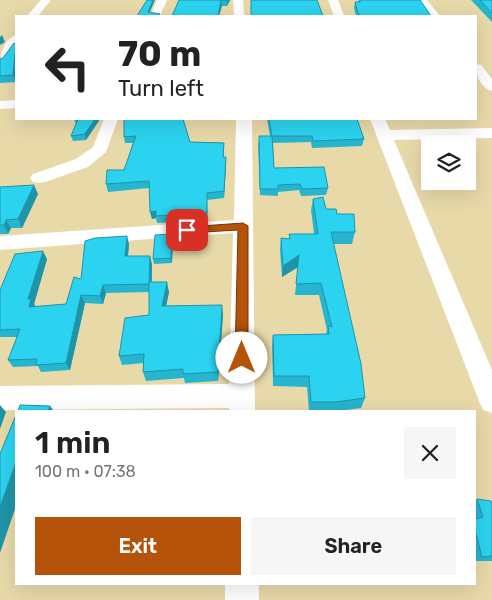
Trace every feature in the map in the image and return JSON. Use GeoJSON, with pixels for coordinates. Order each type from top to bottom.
{"type":"FeatureCollection","features":[{"type":"Feature","properties":{"kind":"street"},"geometry":{"type":"LineString","coordinates":[[33,15],[46,0]]}},
{"type":"Feature","properties":{"kind":"street"},"geometry":{"type":"LineString","coordinates":[[155,15],[162,0]]}},
{"type":"Feature","properties":{"kind":"street"},"geometry":{"type":"LineString","coordinates":[[238,0],[239,15]]}},
{"type":"Feature","properties":{"kind":"street"},"geometry":{"type":"LineString","coordinates":[[333,0],[339,15]]}},
{"type":"Feature","properties":{"kind":"street"},"geometry":{"type":"LineString","coordinates":[[422,0],[434,15]]}},
{"type":"Feature","properties":{"kind":"street"},"geometry":{"type":"LineString","coordinates":[[0,61],[15,40]]}},
{"type":"Feature","properties":{"kind":"street"},"geometry":{"type":"LineString","coordinates":[[477,69],[492,87]]}},
{"type":"Feature","properties":{"kind":"street"},"geometry":{"type":"LineString","coordinates":[[0,105],[15,104]]}},
{"type":"Feature","properties":{"kind":"street"},"geometry":{"type":"LineString","coordinates":[[39,178],[82,162],[100,149],[111,120]]}},
{"type":"Feature","properties":{"kind":"street"},"geometry":{"type":"LineString","coordinates":[[0,398],[242,404],[244,120]]}},
{"type":"Feature","properties":{"kind":"street"},"geometry":{"type":"LineString","coordinates":[[492,133],[382,127],[492,401]]}},
{"type":"Feature","properties":{"kind":"street"},"geometry":{"type":"LineString","coordinates":[[0,243],[243,226]]}},
{"type":"Feature","properties":{"kind":"street"},"geometry":{"type":"LineString","coordinates":[[242,585],[242,600]]}},
{"type":"Feature","properties":{"kind":"street"},"geometry":{"type":"LineString","coordinates":[[238,600],[249,600]]}},
{"type":"Feature","properties":{"kind":"building"},"geometry":{"type":"Polygon","coordinates":[[[147,0],[153,0],[148,12],[160,14],[160,15],[138,15],[147,0]]]}},
{"type":"Feature","properties":{"kind":"building"},"geometry":{"type":"Polygon","coordinates":[[[179,0],[221,0],[218,15],[172,15],[179,0]]]}},
{"type":"Feature","properties":{"kind":"building"},"geometry":{"type":"Polygon","coordinates":[[[251,0],[317,0],[323,15],[251,15],[251,0]]]}},
{"type":"Feature","properties":{"kind":"building"},"geometry":{"type":"Polygon","coordinates":[[[360,0],[420,0],[430,15],[359,15],[355,2],[360,2],[360,0]]]}},
{"type":"Feature","properties":{"kind":"building"},"geometry":{"type":"Polygon","coordinates":[[[480,0],[492,0],[492,13],[480,0]]]}},
{"type":"Feature","properties":{"kind":"building"},"geometry":{"type":"Polygon","coordinates":[[[15,44],[13,75],[0,76],[0,59],[15,44]]]}},
{"type":"Feature","properties":{"kind":"building"},"geometry":{"type":"Polygon","coordinates":[[[78,120],[94,120],[85,134],[71,136],[78,120]]]}},
{"type":"Feature","properties":{"kind":"building"},"geometry":{"type":"Polygon","coordinates":[[[124,120],[183,120],[190,142],[224,143],[223,157],[226,157],[224,191],[207,193],[207,213],[156,216],[156,211],[150,212],[149,181],[106,184],[107,170],[124,170],[136,136],[124,137],[124,120]]]}},
{"type":"Feature","properties":{"kind":"building"},"geometry":{"type":"Polygon","coordinates":[[[269,120],[357,120],[364,139],[313,141],[312,136],[272,136],[269,120]]]}},
{"type":"Feature","properties":{"kind":"building"},"geometry":{"type":"Polygon","coordinates":[[[259,136],[272,136],[274,168],[324,167],[328,188],[302,189],[300,184],[278,185],[278,189],[260,189],[259,136]]]}},
{"type":"Feature","properties":{"kind":"building"},"geometry":{"type":"Polygon","coordinates":[[[34,185],[18,219],[6,220],[4,225],[0,225],[0,187],[34,185]]]}},
{"type":"Feature","properties":{"kind":"building"},"geometry":{"type":"Polygon","coordinates":[[[323,197],[326,209],[336,209],[337,214],[354,214],[355,232],[331,232],[361,364],[365,398],[336,402],[311,402],[309,376],[274,376],[273,335],[329,334],[328,326],[332,327],[321,283],[296,284],[299,255],[283,266],[281,238],[290,239],[289,234],[318,234],[313,199],[323,197]]]}},
{"type":"Feature","properties":{"kind":"building"},"geometry":{"type":"Polygon","coordinates":[[[172,234],[171,258],[153,259],[155,235],[172,234]]]}},
{"type":"Feature","properties":{"kind":"building"},"geometry":{"type":"Polygon","coordinates":[[[127,236],[125,256],[150,256],[149,284],[103,285],[100,296],[81,295],[66,363],[36,365],[37,359],[8,360],[20,329],[0,330],[0,290],[15,254],[43,251],[28,299],[31,299],[29,307],[66,304],[74,277],[81,279],[85,241],[95,238],[127,236]]]}},
{"type":"Feature","properties":{"kind":"building"},"geometry":{"type":"Polygon","coordinates":[[[149,282],[167,282],[162,306],[222,305],[218,372],[183,374],[183,369],[143,372],[144,354],[119,356],[125,318],[149,315],[149,282]]]}},
{"type":"Feature","properties":{"kind":"building"},"geometry":{"type":"Polygon","coordinates":[[[20,405],[50,406],[48,410],[18,410],[20,405]]]}},
{"type":"Feature","properties":{"kind":"building"},"geometry":{"type":"Polygon","coordinates":[[[15,417],[15,465],[0,507],[0,454],[15,417]]]}},
{"type":"Feature","properties":{"kind":"building"},"geometry":{"type":"Polygon","coordinates":[[[477,499],[491,501],[492,503],[492,556],[482,557],[476,534],[476,519],[483,517],[477,499]]]}},
{"type":"Feature","properties":{"kind":"route"},"geometry":{"type":"LineString","coordinates":[[187,230],[243,226],[242,358]]}}]}
